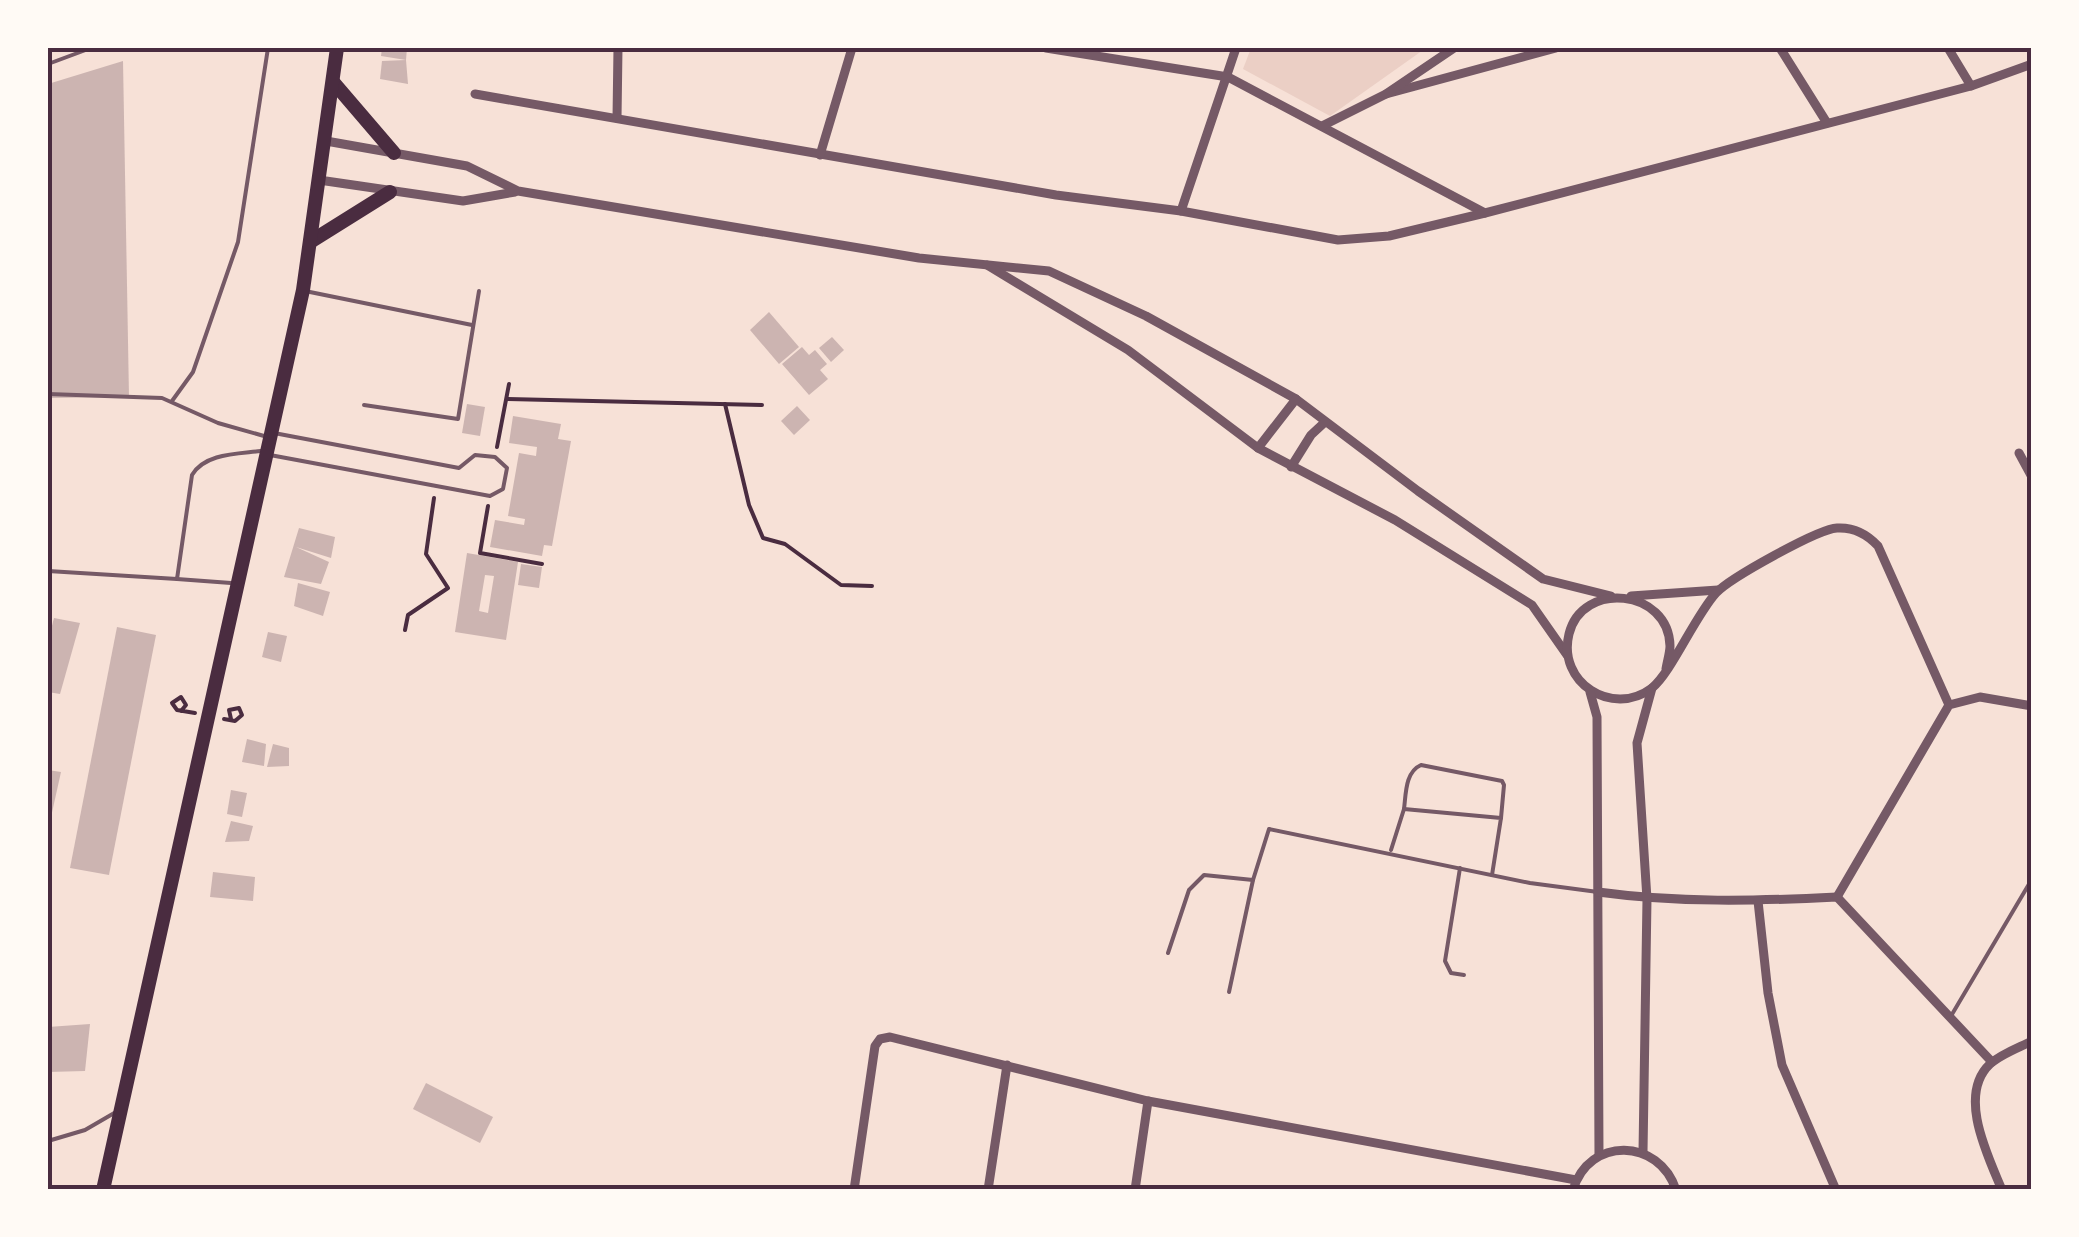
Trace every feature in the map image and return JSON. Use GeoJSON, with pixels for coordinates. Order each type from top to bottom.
{"type":"FeatureCollection","features":[{"type":"Feature","properties":{"kind":"main road"},"geometry":{"type":"LineString","coordinates":[[103,1190],[303,290],[338,48]]}},
{"type":"Feature","properties":{"kind":"main road"},"geometry":{"type":"LineString","coordinates":[[334,83],[394,153]]}},
{"type":"Feature","properties":{"kind":"main road"},"geometry":{"type":"LineString","coordinates":[[310,242],[390,192]]}},
{"type":"Feature","properties":{"kind":"street"},"geometry":{"type":"LineString","coordinates":[[617,118],[618,48]]}},
{"type":"Feature","properties":{"kind":"street"},"geometry":{"type":"LineString","coordinates":[[820,154],[852,48]]}},
{"type":"Feature","properties":{"kind":"street"},"geometry":{"type":"LineString","coordinates":[[1046,48],[1228,77],[1485,213]]}},
{"type":"Feature","properties":{"kind":"street"},"geometry":{"type":"LineString","coordinates":[[1181,211],[1236,48]]}},
{"type":"Feature","properties":{"kind":"street"},"geometry":{"type":"LineString","coordinates":[[1322,126],[1386,94],[1454,48]]}},
{"type":"Feature","properties":{"kind":"street"},"geometry":{"type":"LineString","coordinates":[[1386,94],[1556,48]]}},
{"type":"Feature","properties":{"kind":"street"},"geometry":{"type":"LineString","coordinates":[[1780,48],[1827,124]]}},
{"type":"Feature","properties":{"kind":"street"},"geometry":{"type":"LineString","coordinates":[[1948,48],[1971,86]]}},
{"type":"Feature","properties":{"kind":"street"},"geometry":{"type":"LineString","coordinates":[[474,94],[1338,240],[1389,236],[1485,213],[1971,86],[2032,64]]}},
{"type":"Feature","properties":{"kind":"street"},"geometry":{"type":"LineString","coordinates":[[326,141],[467,166],[518,191],[918,258],[1049,271],[1146,316],[1296,399],[1543,578],[1611,596],[1718,590],[1818,532],[1838,528],[1868,535],[1878,546],[1949,705]]}},
{"type":"Feature","properties":{"kind":"street"},"geometry":{"type":"LineString","coordinates":[[320,180],[463,201],[518,191]]}},
{"type":"Feature","properties":{"kind":"street"},"geometry":{"type":"LineString","coordinates":[[984,264],[1128,350],[1258,448],[1395,520],[1532,605],[1567,654],[1574,676],[1590,692],[1597,718],[1599,1155]]}},
{"type":"Feature","properties":{"kind":"street"},"geometry":{"type":"LineString","coordinates":[[1258,448],[1296,399]]}},
{"type":"Feature","properties":{"kind":"street"},"geometry":{"type":"LineString","coordinates":[[1291,466],[1325,422]]}},
{"type":"Feature","properties":{"kind":"street"},"geometry":{"type":"LineString","coordinates":[[2018,453],[2032,477]]}},
{"type":"Feature","properties":{"kind":"street"},"geometry":{"type":"LineString","coordinates":[[1642,1152],[1646,898],[1637,743],[1652,688],[1718,590]]}},
{"type":"Feature","properties":{"kind":"street"},"geometry":{"type":"LineString","coordinates":[[1567,654],[1569,632],[1581,612],[1611,596]]}},
{"type":"Feature","properties":{"kind":"street"},"geometry":{"type":"LineString","coordinates":[[1623,596],[1646,604],[1663,622],[1670,645],[1666,669]]}},
{"type":"Feature","properties":{"kind":"street"},"geometry":{"type":"LineString","coordinates":[[1590,692],[1622,700],[1652,688]]}},
{"type":"Feature","properties":{"kind":"street"},"geometry":{"type":"LineString","coordinates":[[1837,897],[1949,705],[1980,697],[2032,706]]}},
{"type":"Feature","properties":{"kind":"street"},"geometry":{"type":"LineString","coordinates":[[1598,892],[1646,898],[1758,901],[1837,897],[1992,1062]]}},
{"type":"Feature","properties":{"kind":"street"},"geometry":{"type":"LineString","coordinates":[[1758,901],[1768,992],[1782,1065],[1836,1190]]}},
{"type":"Feature","properties":{"kind":"street"},"geometry":{"type":"LineString","coordinates":[[854,1190],[875,1046],[880,1039],[890,1037],[1148,1101],[1574,1184],[1599,1155],[1628,1149],[1642,1152],[1668,1171],[1676,1190]]}},
{"type":"Feature","properties":{"kind":"street"},"geometry":{"type":"LineString","coordinates":[[2002,1190],[1980,1136],[1978,1087],[1992,1062],[2032,1041]]}},
{"type":"Feature","properties":{"kind":"street"},"geometry":{"type":"LineString","coordinates":[[988,1190],[1008,1066]]}},
{"type":"Feature","properties":{"kind":"street"},"geometry":{"type":"LineString","coordinates":[[1148,1101],[1135,1189],[1148,1190]]}},
{"type":"Feature","properties":{"kind":"lane"},"geometry":{"type":"LineString","coordinates":[[48,64],[92,48]]}},
{"type":"Feature","properties":{"kind":"lane"},"geometry":{"type":"LineString","coordinates":[[172,401],[193,372],[238,242],[268,48]]}},
{"type":"Feature","properties":{"kind":"lane"},"geometry":{"type":"LineString","coordinates":[[303,290],[472,324]]}},
{"type":"Feature","properties":{"kind":"lane"},"geometry":{"type":"LineString","coordinates":[[364,405],[458,419],[479,291]]}},
{"type":"Feature","properties":{"kind":"lane"},"geometry":{"type":"LineString","coordinates":[[48,394],[172,401],[267,443],[490,496],[504,489],[507,468],[495,456],[475,455],[459,468],[267,443],[212,459],[197,466],[192,475],[177,579]]}},
{"type":"Feature","properties":{"kind":"lane"},"geometry":{"type":"LineString","coordinates":[[48,571],[236,584]]}},
{"type":"Feature","properties":{"kind":"lane"},"geometry":{"type":"LineString","coordinates":[[1390,853],[1414,768],[1502,781],[1492,876]]}},
{"type":"Feature","properties":{"kind":"lane"},"geometry":{"type":"LineString","coordinates":[[1404,809],[1501,818]]}},
{"type":"Feature","properties":{"kind":"lane"},"geometry":{"type":"LineString","coordinates":[[1229,992],[1253,880],[1269,830],[1492,876],[1598,892]]}},
{"type":"Feature","properties":{"kind":"lane"},"geometry":{"type":"LineString","coordinates":[[1460,868],[1444,961],[1451,974],[1464,976]]}},
{"type":"Feature","properties":{"kind":"lane"},"geometry":{"type":"LineString","coordinates":[[1168,953],[1189,890],[1204,876],[1253,880]]}},
{"type":"Feature","properties":{"kind":"lane"},"geometry":{"type":"LineString","coordinates":[[1951,1016],[2032,879]]}},
{"type":"Feature","properties":{"kind":"lane"},"geometry":{"type":"LineString","coordinates":[[48,1141],[85,1130],[120,1109]]}},
{"type":"Feature","properties":{"kind":"path"},"geometry":{"type":"LineString","coordinates":[[495,456],[509,384]]}},
{"type":"Feature","properties":{"kind":"path"},"geometry":{"type":"LineString","coordinates":[[507,398],[762,404]]}},
{"type":"Feature","properties":{"kind":"path"},"geometry":{"type":"LineString","coordinates":[[725,404],[750,505],[764,538],[785,544],[840,585],[872,586]]}},
{"type":"Feature","properties":{"kind":"path"},"geometry":{"type":"LineString","coordinates":[[405,630],[408,615],[448,588],[426,554],[435,486]]}},
{"type":"Feature","properties":{"kind":"path"},"geometry":{"type":"LineString","coordinates":[[490,496],[480,553],[542,564]]}},
{"type":"Feature","properties":{"kind":"shaded area"},"geometry":{"type":"Polygon","coordinates":[[[1251,48],[1426,48],[1330,116],[1243,69],[1251,48]]]}},
{"type":"Feature","properties":{"kind":"building"},"geometry":{"type":"Polygon","coordinates":[[[382,48],[407,48],[406,60],[381,56],[382,48]]]}},
{"type":"Feature","properties":{"kind":"building"},"geometry":{"type":"Polygon","coordinates":[[[406,60],[408,84],[380,79],[382,61],[406,60]]]}},
{"type":"Feature","properties":{"kind":"building"},"geometry":{"type":"Polygon","coordinates":[[[123,61],[129,397],[48,398],[48,84],[123,61]]]}},
{"type":"Feature","properties":{"kind":"building"},"geometry":{"type":"Polygon","coordinates":[[[769,312],[799,347],[779,364],[750,330],[769,312]]]}},
{"type":"Feature","properties":{"kind":"building"},"geometry":{"type":"Polygon","coordinates":[[[832,337],[844,350],[831,362],[819,348],[832,337]]]}},
{"type":"Feature","properties":{"kind":"building"},"geometry":{"type":"Polygon","coordinates":[[[802,347],[809,355],[815,350],[827,364],[820,370],[828,379],[809,395],[782,364],[802,347]]]}},
{"type":"Feature","properties":{"kind":"building"},"geometry":{"type":"Polygon","coordinates":[[[467,404],[485,407],[480,436],[462,433],[467,404]]]}},
{"type":"Feature","properties":{"kind":"building"},"geometry":{"type":"Polygon","coordinates":[[[797,406],[810,420],[794,435],[781,421],[797,406]]]}},
{"type":"Feature","properties":{"kind":"building"},"geometry":{"type":"Polygon","coordinates":[[[513,416],[561,424],[558,439],[571,441],[552,546],[544,545],[542,556],[490,547],[495,520],[524,525],[525,519],[508,516],[519,453],[536,456],[537,447],[509,443],[513,416]]]}},
{"type":"Feature","properties":{"kind":"building"},"geometry":{"type":"Polygon","coordinates":[[[299,528],[335,537],[331,558],[296,547],[329,562],[321,584],[284,577],[299,528]]]}},
{"type":"Feature","properties":{"kind":"building"},"geometry":{"type":"Polygon","coordinates":[[[467,553],[518,562],[506,640],[455,632],[467,553]],[[485,575],[479,611],[488,613],[494,576],[485,575]]]}},
{"type":"Feature","properties":{"kind":"building"},"geometry":{"type":"Polygon","coordinates":[[[521,564],[542,567],[539,588],[518,585],[521,564]]]}},
{"type":"Feature","properties":{"kind":"building"},"geometry":{"type":"Polygon","coordinates":[[[298,583],[330,592],[323,616],[294,606],[298,583]]]}},
{"type":"Feature","properties":{"kind":"building"},"geometry":{"type":"Polygon","coordinates":[[[54,618],[80,623],[60,694],[48,692],[48,641],[54,618]]]}},
{"type":"Feature","properties":{"kind":"building"},"geometry":{"type":"Polygon","coordinates":[[[117,627],[156,635],[109,875],[70,868],[117,627]]]}},
{"type":"Feature","properties":{"kind":"building"},"geometry":{"type":"Polygon","coordinates":[[[268,632],[287,636],[281,662],[262,657],[268,632]]]}},
{"type":"Feature","properties":{"kind":"building"},"geometry":{"type":"Polygon","coordinates":[[[247,739],[266,744],[264,766],[242,762],[247,739]]]}},
{"type":"Feature","properties":{"kind":"building"},"geometry":{"type":"Polygon","coordinates":[[[273,744],[289,748],[289,766],[267,767],[273,744]]]}},
{"type":"Feature","properties":{"kind":"building"},"geometry":{"type":"Polygon","coordinates":[[[48,770],[61,772],[49,826],[48,825],[48,770]]]}},
{"type":"Feature","properties":{"kind":"building"},"geometry":{"type":"Polygon","coordinates":[[[231,790],[247,793],[242,817],[227,814],[231,790]]]}},
{"type":"Feature","properties":{"kind":"building"},"geometry":{"type":"Polygon","coordinates":[[[231,821],[253,826],[249,841],[225,842],[231,821]]]}},
{"type":"Feature","properties":{"kind":"building"},"geometry":{"type":"Polygon","coordinates":[[[213,872],[255,877],[253,901],[210,897],[213,872]]]}},
{"type":"Feature","properties":{"kind":"building"},"geometry":{"type":"Polygon","coordinates":[[[90,1024],[85,1071],[48,1072],[48,1027],[90,1024]]]}},
{"type":"Feature","properties":{"kind":"building"},"geometry":{"type":"Polygon","coordinates":[[[426,1083],[493,1117],[480,1143],[413,1109],[426,1083]]]}}]}
